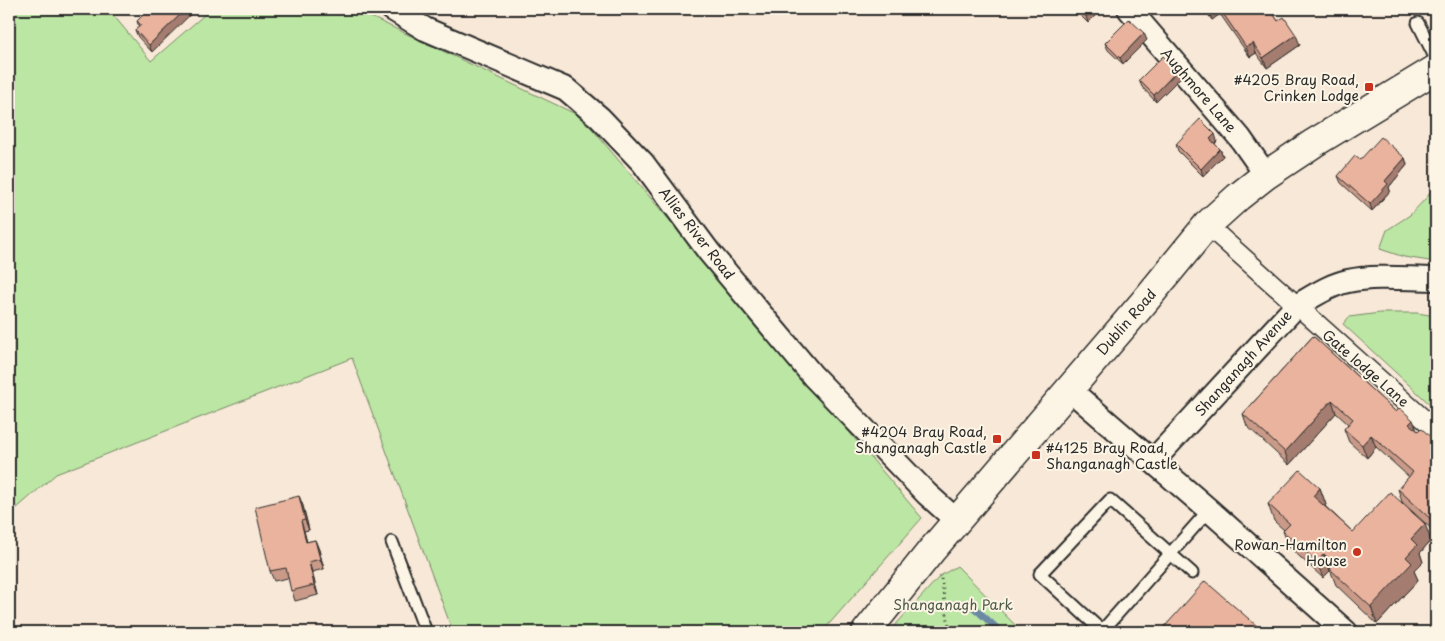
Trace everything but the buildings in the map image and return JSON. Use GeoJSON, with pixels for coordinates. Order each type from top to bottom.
{"type":"FeatureCollection","features":[{"type":"Feature","properties":{"kind":"main road","name":"Dublin Road"},"geometry":{"type":"LineString","coordinates":[[866,632],[956,520],[1144,302],[1207,225],[1266,175],[1314,143],[1436,70]]}},
{"type":"Feature","properties":{"kind":"street","name":"Allies River Road"},"geometry":{"type":"LineString","coordinates":[[392,9],[425,29],[566,89],[600,118],[643,164],[709,252],[813,376],[927,494],[956,520]]}},
{"type":"Feature","properties":{"kind":"street","name":"Aughmore Lane"},"geometry":{"type":"LineString","coordinates":[[1129,9],[1240,138],[1266,175]]}},
{"type":"Feature","properties":{"kind":"street","name":"Gate lodge Lane"},"geometry":{"type":"LineString","coordinates":[[1207,225],[1436,430]]}},
{"type":"Feature","properties":{"kind":"street","name":"Shanganagh Avenue"},"geometry":{"type":"LineString","coordinates":[[1153,461],[1296,306],[1325,290],[1347,282],[1376,278],[1436,279]]}},
{"type":"Feature","properties":{"kind":"street"},"geometry":{"type":"LineString","coordinates":[[1068,389],[1153,461],[1346,632]]}},
{"type":"Feature","properties":{"kind":"lane"},"geometry":{"type":"LineString","coordinates":[[1418,23],[1436,59]]}},
{"type":"Feature","properties":{"kind":"lane"},"geometry":{"type":"LineString","coordinates":[[1192,573],[1170,554],[1110,500],[1040,574],[1102,632],[1170,554],[1209,510]]}},
{"type":"Feature","properties":{"kind":"lane"},"geometry":{"type":"LineString","coordinates":[[392,542],[426,632]]}},
{"type":"Feature","properties":{"kind":"path"},"geometry":{"type":"LineString","coordinates":[[931,551],[939,570],[949,626],[947,632]]}},
{"type":"Feature","properties":{"kind":"path"},"geometry":{"type":"LineString","coordinates":[[949,626],[954,632]]}},
{"type":"Feature","properties":{"kind":"green space"},"geometry":{"type":"Polygon","coordinates":[[[9,9],[111,9],[114,16],[151,61],[211,9],[354,9],[582,117],[922,518],[822,632],[453,632],[352,358],[56,474],[9,515],[9,9]]]}},
{"type":"Feature","properties":{"kind":"green space"},"geometry":{"type":"Polygon","coordinates":[[[1436,181],[1436,262],[1404,257],[1380,249],[1387,230],[1410,215],[1428,196],[1436,181]]]}},
{"type":"Feature","properties":{"kind":"green space"},"geometry":{"type":"Polygon","coordinates":[[[1380,313],[1417,313],[1436,316],[1436,406],[1434,408],[1343,324],[1349,317],[1380,313]]]}},
{"type":"Feature","properties":{"kind":"green space","name":"Shanganagh Park"},"geometry":{"type":"Polygon","coordinates":[[[957,566],[1022,632],[889,632],[940,576],[957,566]]]}},
{"type":"Feature","properties":{"kind":"waterway"},"geometry":{"type":"LineString","coordinates":[[970,604],[1001,632]]}},
{"type":"Feature","properties":{"kind":"place","name":"#4205 Bray Road, Crinken Lodge"},"geometry":{"type":"Point","coordinates":[1369,87]}},
{"type":"Feature","properties":{"kind":"place","name":"#4204 Bray Road, Shanganagh Castle"},"geometry":{"type":"Point","coordinates":[997,439]}},
{"type":"Feature","properties":{"kind":"place","name":"#4125 Bray Road, Shanganagh Castle"},"geometry":{"type":"Point","coordinates":[1036,455]}},
{"type":"Feature","properties":{"kind":"place","name":"Rowan-Hamilton House"},"geometry":{"type":"Point","coordinates":[1357,552]}}]}
